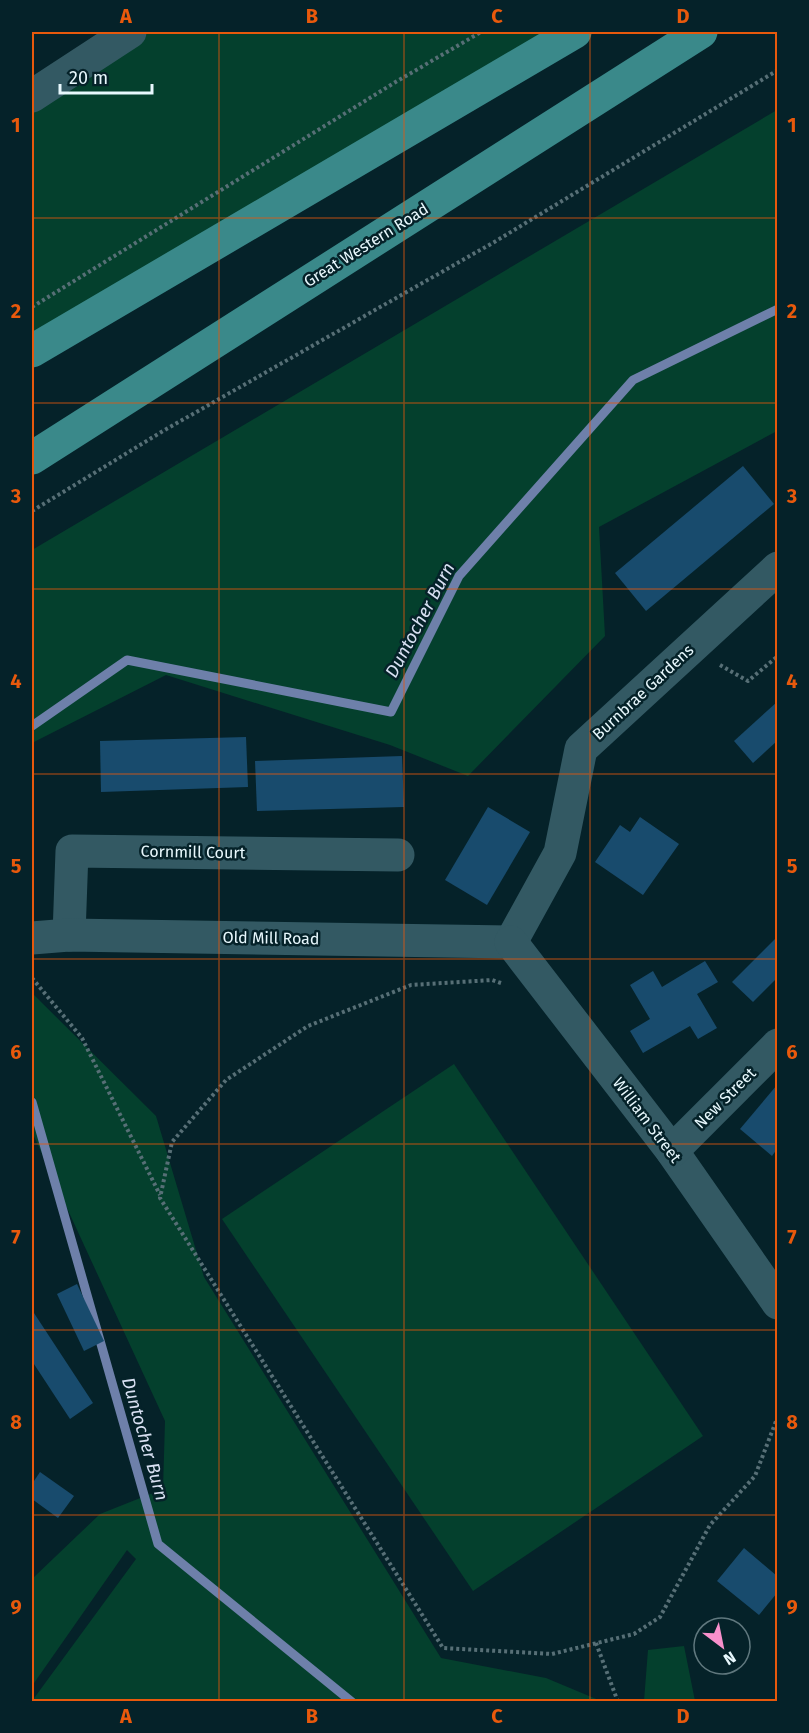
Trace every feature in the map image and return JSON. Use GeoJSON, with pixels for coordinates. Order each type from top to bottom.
{"type":"FeatureCollection","features":[{"type":"Feature","properties":{"kind":"main road"},"geometry":{"type":"LineString","coordinates":[[32,351],[575,32]]}},
{"type":"Feature","properties":{"kind":"main road","name":"Great Western Road"},"geometry":{"type":"LineString","coordinates":[[32,458],[701,32]]}},
{"type":"Feature","properties":{"kind":"street"},"geometry":{"type":"LineString","coordinates":[[32,96],[130,32]]}},
{"type":"Feature","properties":{"kind":"street","name":"Burnbrae Gardens"},"geometry":{"type":"LineString","coordinates":[[511,942],[560,853],[581,749],[777,568]]}},
{"type":"Feature","properties":{"kind":"street","name":"Cornmill Court"},"geometry":{"type":"LineString","coordinates":[[69,935],[72,851],[398,855]]}},
{"type":"Feature","properties":{"kind":"street","name":"Old Mill Road"},"geometry":{"type":"LineString","coordinates":[[32,938],[69,935],[511,942]]}},
{"type":"Feature","properties":{"kind":"street","name":"William Street"},"geometry":{"type":"LineString","coordinates":[[511,942],[672,1151],[777,1303]]}},
{"type":"Feature","properties":{"kind":"street","name":"New Street"},"geometry":{"type":"LineString","coordinates":[[672,1151],[777,1045]]}},
{"type":"Feature","properties":{"kind":"path"},"geometry":{"type":"LineString","coordinates":[[32,307],[384,89],[481,32]]}},
{"type":"Feature","properties":{"kind":"path"},"geometry":{"type":"LineString","coordinates":[[32,511],[163,432],[496,241],[777,69]]}},
{"type":"Feature","properties":{"kind":"path"},"geometry":{"type":"LineString","coordinates":[[691,648],[748,681],[777,656]]}},
{"type":"Feature","properties":{"kind":"path"},"geometry":{"type":"LineString","coordinates":[[32,978],[82,1038],[160,1196],[443,1647],[552,1654],[634,1634],[660,1617],[710,1525],[754,1476],[777,1416]]}},
{"type":"Feature","properties":{"kind":"path"},"geometry":{"type":"LineString","coordinates":[[160,1196],[172,1142],[226,1080],[308,1026],[411,985],[492,980],[527,991],[548,990]]}},
{"type":"Feature","properties":{"kind":"path"},"geometry":{"type":"LineString","coordinates":[[596,1643],[618,1701]]}},
{"type":"Feature","properties":{"kind":"green space"},"geometry":{"type":"Polygon","coordinates":[[[130,32],[575,32],[32,351],[32,96],[130,32]]]}},
{"type":"Feature","properties":{"kind":"green space"},"geometry":{"type":"Polygon","coordinates":[[[777,110],[777,431],[599,527],[605,636],[468,776],[390,745],[166,675],[32,743],[32,550],[777,110]]]}},
{"type":"Feature","properties":{"kind":"green space"},"geometry":{"type":"Polygon","coordinates":[[[32,993],[156,1116],[204,1277],[441,1658],[546,1678],[601,1701],[32,1701],[136,1559],[127,1550],[32,1686],[32,1579],[100,1514],[163,1489],[165,1421],[32,1132],[32,993]]]}},
{"type":"Feature","properties":{"kind":"green space"},"geometry":{"type":"Polygon","coordinates":[[[454,1064],[703,1436],[473,1591],[222,1219],[454,1064]]]}},
{"type":"Feature","properties":{"kind":"green space"},"geometry":{"type":"Polygon","coordinates":[[[684,1646],[695,1701],[644,1701],[648,1650],[684,1646]]]}},
{"type":"Feature","properties":{"kind":"building"},"geometry":{"type":"Polygon","coordinates":[[[743,466],[774,504],[646,611],[615,573],[743,466]]]}},
{"type":"Feature","properties":{"kind":"building"},"geometry":{"type":"Polygon","coordinates":[[[777,702],[777,741],[753,763],[734,741],[777,702]]]}},
{"type":"Feature","properties":{"kind":"building"},"geometry":{"type":"Polygon","coordinates":[[[246,737],[248,787],[101,792],[100,741],[246,737]]]}},
{"type":"Feature","properties":{"kind":"building"},"geometry":{"type":"Polygon","coordinates":[[[402,756],[404,807],[257,811],[255,761],[402,756]]]}},
{"type":"Feature","properties":{"kind":"building"},"geometry":{"type":"Polygon","coordinates":[[[488,807],[530,832],[487,905],[445,880],[488,807]]]}},
{"type":"Feature","properties":{"kind":"building"},"geometry":{"type":"Polygon","coordinates":[[[640,817],[679,844],[643,895],[595,862],[620,825],[630,832],[640,817]]]}},
{"type":"Feature","properties":{"kind":"building"},"geometry":{"type":"Polygon","coordinates":[[[777,937],[777,978],[753,1002],[732,982],[777,937]]]}},
{"type":"Feature","properties":{"kind":"building"},"geometry":{"type":"Polygon","coordinates":[[[705,961],[718,982],[697,994],[717,1028],[698,1039],[690,1026],[643,1053],[630,1031],[650,1019],[630,985],[653,971],[662,987],[705,961]]]}},
{"type":"Feature","properties":{"kind":"building"},"geometry":{"type":"Polygon","coordinates":[[[777,1085],[777,1149],[772,1156],[740,1129],[777,1085]]]}},
{"type":"Feature","properties":{"kind":"building"},"geometry":{"type":"Polygon","coordinates":[[[77,1284],[104,1341],[84,1351],[57,1294],[77,1284]]]}},
{"type":"Feature","properties":{"kind":"building"},"geometry":{"type":"Polygon","coordinates":[[[32,1310],[93,1403],[70,1419],[32,1361],[32,1310]]]}},
{"type":"Feature","properties":{"kind":"building"},"geometry":{"type":"Polygon","coordinates":[[[40,1472],[74,1496],[58,1518],[32,1499],[32,1484],[40,1472]]]}},
{"type":"Feature","properties":{"kind":"building"},"geometry":{"type":"Polygon","coordinates":[[[744,1548],[777,1576],[777,1593],[759,1615],[717,1581],[744,1548]]]}},
{"type":"Feature","properties":{"kind":"waterway","name":"Duntocher Burn"},"geometry":{"type":"LineString","coordinates":[[32,726],[127,660],[391,712],[459,576],[633,380],[778,309]]}},
{"type":"Feature","properties":{"kind":"waterway","name":"Duntocher Burn"},"geometry":{"type":"LineString","coordinates":[[32,1102],[158,1544],[352,1702]]}}]}
